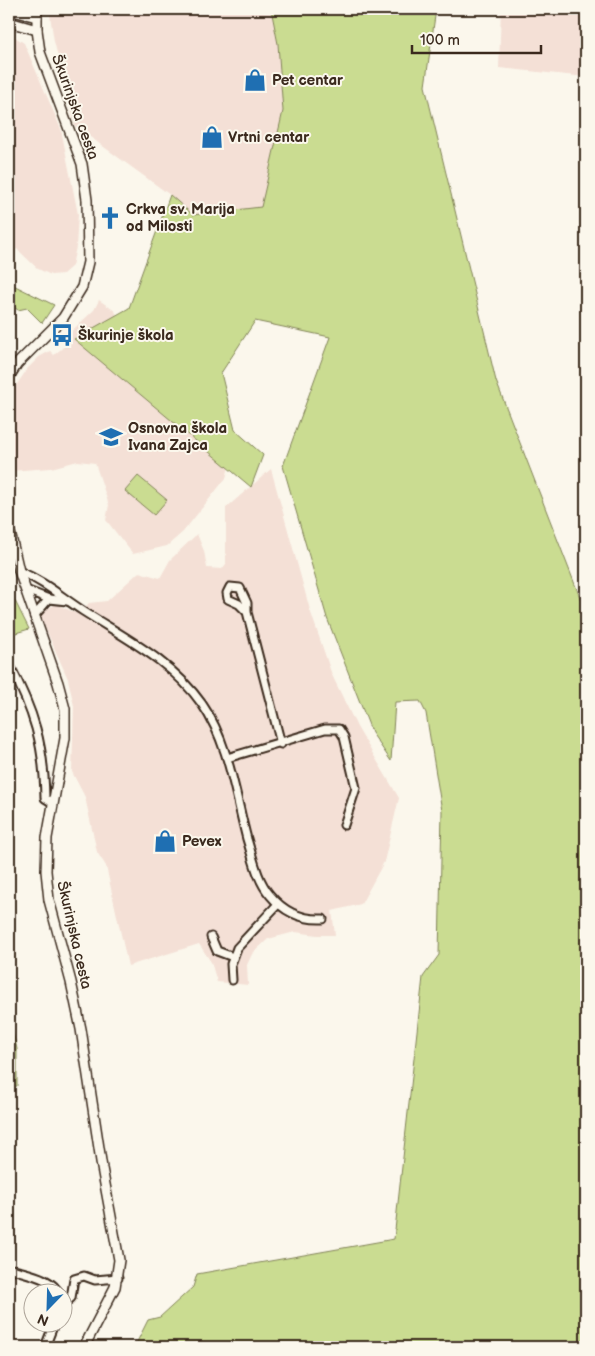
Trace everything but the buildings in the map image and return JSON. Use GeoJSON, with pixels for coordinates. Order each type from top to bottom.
{"type":"FeatureCollection","features":[{"type":"Feature","properties":{"kind":"street"},"geometry":{"type":"LineString","coordinates":[[11,10],[37,13]]}},
{"type":"Feature","properties":{"kind":"street","name":"Škurinjska cesta"},"geometry":{"type":"LineString","coordinates":[[9,377],[17,364],[63,318],[82,286],[88,262],[88,200],[82,164],[48,77],[39,47],[37,13]]}},
{"type":"Feature","properties":{"kind":"street"},"geometry":{"type":"LineString","coordinates":[[9,22],[37,30]]}},
{"type":"Feature","properties":{"kind":"street","name":"Škurinjska cesta"},"geometry":{"type":"LineString","coordinates":[[9,528],[19,571],[58,683],[65,709],[65,738],[46,855],[49,900],[72,982],[118,1260],[118,1278],[110,1298],[84,1347]]}},
{"type":"Feature","properties":{"kind":"street"},"geometry":{"type":"LineString","coordinates":[[19,571],[42,580],[67,600],[152,655],[184,682],[212,720],[227,758],[256,869],[269,894],[278,904],[300,916],[323,919]]}},
{"type":"Feature","properties":{"kind":"street"},"geometry":{"type":"LineString","coordinates":[[26,590],[48,599],[67,600]]}},
{"type":"Feature","properties":{"kind":"street"},"geometry":{"type":"LineString","coordinates":[[34,616],[48,599]]}},
{"type":"Feature","properties":{"kind":"street"},"geometry":{"type":"LineString","coordinates":[[247,612],[281,744]]}},
{"type":"Feature","properties":{"kind":"street"},"geometry":{"type":"LineString","coordinates":[[9,664],[36,721],[44,765],[45,798],[53,803]]}},
{"type":"Feature","properties":{"kind":"street"},"geometry":{"type":"LineString","coordinates":[[227,758],[281,744],[325,729],[339,729],[344,737],[356,788],[344,825]]}},
{"type":"Feature","properties":{"kind":"street"},"geometry":{"type":"LineString","coordinates":[[232,980],[233,957],[244,940],[258,928],[278,904]]}},
{"type":"Feature","properties":{"kind":"street"},"geometry":{"type":"LineString","coordinates":[[212,937],[217,951],[233,957]]}},
{"type":"Feature","properties":{"kind":"street"},"geometry":{"type":"LineString","coordinates":[[9,1268],[53,1284]]}},
{"type":"Feature","properties":{"kind":"street"},"geometry":{"type":"LineString","coordinates":[[72,1288],[74,1279],[84,1276],[95,1280],[118,1278]]}},
{"type":"Feature","properties":{"kind":"street"},"geometry":{"type":"LineString","coordinates":[[45,1347],[50,1334]]}},
{"type":"Feature","properties":{"kind":"shaded area"},"geometry":{"type":"Polygon","coordinates":[[[49,9],[271,9],[278,44],[283,111],[261,208],[193,215],[170,195],[75,126],[54,41],[49,9]]]}},
{"type":"Feature","properties":{"kind":"shaded area"},"geometry":{"type":"Polygon","coordinates":[[[501,9],[586,9],[586,77],[499,68],[501,9]]]}},
{"type":"Feature","properties":{"kind":"shaded area"},"geometry":{"type":"Polygon","coordinates":[[[9,33],[24,43],[61,129],[78,214],[76,247],[72,266],[63,274],[51,275],[38,269],[17,249],[9,254],[9,33]]]}},
{"type":"Feature","properties":{"kind":"shaded area","name":"Osnovna škola Ivana Zajca"},"geometry":{"type":"Polygon","coordinates":[[[99,300],[115,311],[120,322],[230,463],[226,478],[183,532],[167,546],[133,554],[106,520],[109,505],[95,463],[78,461],[51,468],[9,471],[9,401],[13,390],[28,368],[39,357],[50,351],[54,355],[67,344],[63,339],[94,310],[99,300]]]}},
{"type":"Feature","properties":{"kind":"shaded area"},"geometry":{"type":"Polygon","coordinates":[[[271,469],[310,610],[332,675],[357,727],[399,798],[384,862],[361,904],[332,911],[335,935],[295,932],[268,939],[252,954],[247,965],[248,985],[217,982],[211,962],[199,944],[128,966],[106,866],[97,852],[85,797],[72,772],[74,706],[68,679],[40,616],[41,612],[56,604],[78,614],[89,603],[107,601],[139,572],[160,578],[170,560],[197,534],[204,551],[207,568],[222,569],[226,564],[226,508],[271,469]]]}},
{"type":"Feature","properties":{"kind":"green space"},"geometry":{"type":"Polygon","coordinates":[[[271,9],[436,9],[425,86],[496,381],[586,613],[586,1347],[135,1346],[148,1320],[160,1317],[193,1287],[197,1274],[394,1239],[423,977],[439,955],[442,811],[426,713],[420,701],[395,702],[391,761],[372,733],[327,618],[283,466],[330,337],[255,321],[221,373],[235,430],[263,455],[251,487],[74,339],[129,308],[170,195],[193,215],[261,207],[283,111],[278,44],[271,9]]]}},
{"type":"Feature","properties":{"kind":"green space"},"geometry":{"type":"Polygon","coordinates":[[[9,283],[54,305],[42,323],[27,308],[18,310],[9,304],[9,283]]]}},
{"type":"Feature","properties":{"kind":"green space"},"geometry":{"type":"Polygon","coordinates":[[[138,476],[167,500],[154,515],[125,491],[138,476]]]}},
{"type":"Feature","properties":{"kind":"green space"},"geometry":{"type":"Polygon","coordinates":[[[9,589],[29,629],[9,635],[9,589]]]}},
{"type":"Feature","properties":{"kind":"green space"},"geometry":{"type":"Polygon","coordinates":[[[9,1016],[17,1049],[17,1086],[9,1087],[9,1016]]]}},
{"type":"Feature","properties":{"kind":"place","name":"Pet centar"},"geometry":{"type":"Point","coordinates":[255,80]}},
{"type":"Feature","properties":{"kind":"place","name":"Vrtni centar"},"geometry":{"type":"Point","coordinates":[212,137]}},
{"type":"Feature","properties":{"kind":"place","name":"Crkva sv. Marija od Milosti"},"geometry":{"type":"Point","coordinates":[110,218]}},
{"type":"Feature","properties":{"kind":"place","name":"Škurinje škola"},"geometry":{"type":"Point","coordinates":[62,335]}},
{"type":"Feature","properties":{"kind":"place","name":"Osnovna škola Ivana Zajca"},"geometry":{"type":"Point","coordinates":[111,437]}},
{"type":"Feature","properties":{"kind":"place","name":"Pevex"},"geometry":{"type":"Point","coordinates":[165,841]}}]}
